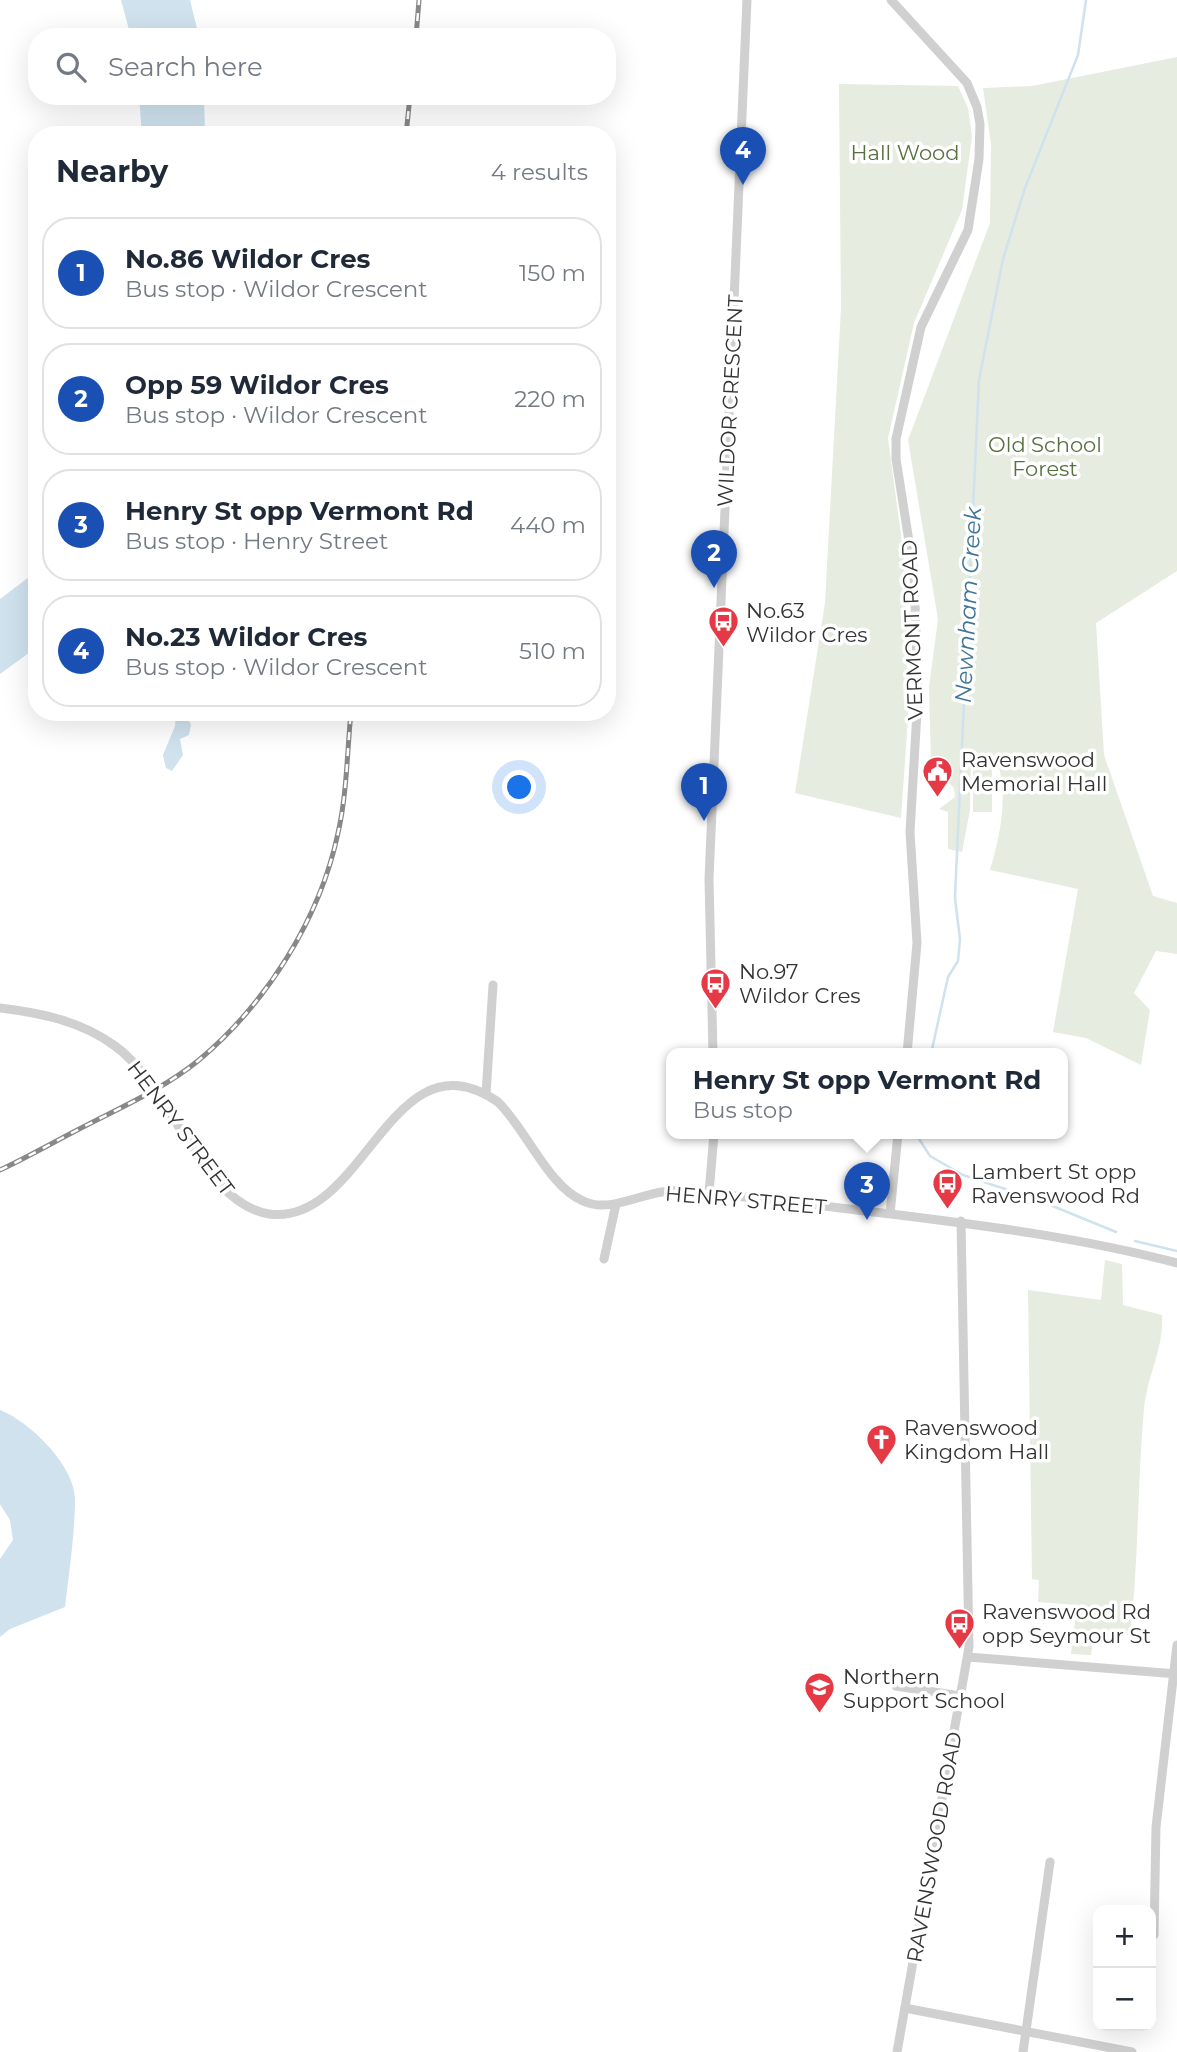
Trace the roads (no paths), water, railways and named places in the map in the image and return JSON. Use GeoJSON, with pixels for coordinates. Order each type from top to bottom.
{"type":"FeatureCollection","features":[{"type":"Feature","properties":{"kind":"street","name":"WILDOR CRESCENT"},"geometry":{"type":"LineString","coordinates":[[712,1048],[709,879],[747,0]]}},
{"type":"Feature","properties":{"kind":"street","name":"VERMONT ROAD"},"geometry":{"type":"LineString","coordinates":[[891,0],[967,83],[978,107],[980,124],[978,171],[968,230],[921,327],[896,439],[914,573],[918,694],[910,832],[916,943],[907,1048]]}},
{"type":"Feature","properties":{"kind":"street"},"geometry":{"type":"LineString","coordinates":[[486,1094],[493,985]]}},
{"type":"Feature","properties":{"kind":"street","name":"HENRY STREET"},"geometry":{"type":"LineString","coordinates":[[0,1008],[63,1020],[115,1046],[151,1083],[222,1188],[242,1205],[268,1214],[296,1213],[319,1202],[340,1184],[397,1113],[415,1099],[447,1088],[486,1094],[510,1114],[570,1194],[598,1206],[616,1204],[657,1191],[709,1193],[961,1221],[1092,1242],[1177,1263]]}},
{"type":"Feature","properties":{"kind":"street"},"geometry":{"type":"LineString","coordinates":[[709,1193],[714,1139]]}},
{"type":"Feature","properties":{"kind":"street"},"geometry":{"type":"LineString","coordinates":[[890,1214],[898,1139]]}},
{"type":"Feature","properties":{"kind":"street"},"geometry":{"type":"LineString","coordinates":[[604,1259],[616,1216],[616,1204]]}},
{"type":"Feature","properties":{"kind":"street","name":"RAVENSWOOD ROAD"},"geometry":{"type":"LineString","coordinates":[[897,2052],[968,1657],[971,1615],[961,1221]]}},
{"type":"Feature","properties":{"kind":"street"},"geometry":{"type":"LineString","coordinates":[[1155,1905],[1156,1827],[1177,1645]]}},
{"type":"Feature","properties":{"kind":"street"},"geometry":{"type":"LineString","coordinates":[[968,1657],[1175,1674]]}},
{"type":"Feature","properties":{"kind":"street"},"geometry":{"type":"LineString","coordinates":[[896,1686],[960,1696]]}},
{"type":"Feature","properties":{"kind":"street"},"geometry":{"type":"LineString","coordinates":[[1023,2052],[1050,1862]]}},
{"type":"Feature","properties":{"kind":"street"},"geometry":{"type":"LineString","coordinates":[[905,2008],[1132,2052]]}},
{"type":"Feature","properties":{"kind":"water"},"geometry":{"type":"Polygon","coordinates":[[[121,0],[190,0],[197,28],[129,28],[121,0]]]}},
{"type":"Feature","properties":{"kind":"water"},"geometry":{"type":"Polygon","coordinates":[[[140,105],[204,105],[205,126],[141,126],[140,105]]]}},
{"type":"Feature","properties":{"kind":"water"},"geometry":{"type":"Polygon","coordinates":[[[28,578],[28,654],[0,674],[0,599],[28,578]]]}},
{"type":"Feature","properties":{"kind":"water"},"geometry":{"type":"Polygon","coordinates":[[[175,721],[189,721],[191,725],[189,735],[180,739],[183,755],[172,771],[166,768],[163,755],[175,721]]]}},
{"type":"Feature","properties":{"kind":"water"},"geometry":{"type":"Polygon","coordinates":[[[0,1410],[24,1424],[48,1446],[67,1472],[75,1498],[65,1607],[10,1629],[0,1637],[0,1559],[13,1540],[10,1520],[0,1504],[0,1410]]]}},
{"type":"Feature","properties":{"kind":"waterway","name":"Newnham Creek"},"geometry":{"type":"LineString","coordinates":[[932,1048],[948,977],[958,961],[960,939],[955,898],[979,380],[1003,259],[1025,188],[1078,55],[1086,0]]}},
{"type":"Feature","properties":{"kind":"waterway","name":"Newnham Creek"},"geometry":{"type":"LineString","coordinates":[[919,1139],[930,1156],[963,1175],[1038,1200],[1116,1232]]}},
{"type":"Feature","properties":{"kind":"waterway","name":"Newnham Creek"},"geometry":{"type":"LineString","coordinates":[[1135,1241],[1177,1251]]}},
{"type":"Feature","properties":{"kind":"railway"},"geometry":{"type":"LineString","coordinates":[[417,28],[419,0]]}},
{"type":"Feature","properties":{"kind":"railway"},"geometry":{"type":"LineString","coordinates":[[407,126],[409,105]]}},
{"type":"Feature","properties":{"kind":"railway"},"geometry":{"type":"LineString","coordinates":[[0,1170],[173,1079],[223,1038],[268,986],[304,928],[330,865],[343,803],[350,721]]}},
{"type":"Feature","properties":{"kind":"place","name":"No.23 Wildor Cres"},"geometry":{"type":"Point","coordinates":[743,185]}},
{"type":"Feature","properties":{"kind":"place","name":"Opp 59 Wildor Cres"},"geometry":{"type":"Point","coordinates":[714,588]}},
{"type":"Feature","properties":{"kind":"place","name":"No.63 Wildor Cres"},"geometry":{"type":"Point","coordinates":[723,649]}},
{"type":"Feature","properties":{"kind":"place","name":"Ravenswood Memorial Hall"},"geometry":{"type":"Point","coordinates":[938,798]}},
{"type":"Feature","properties":{"kind":"place","name":"No.86 Wildor Cres"},"geometry":{"type":"Point","coordinates":[704,821]}},
{"type":"Feature","properties":{"kind":"place","name":"No.97 Wildor Cres"},"geometry":{"type":"Point","coordinates":[716,1010]}},
{"type":"Feature","properties":{"kind":"place","name":"Lambert St opp Ravenswood Rd"},"geometry":{"type":"Point","coordinates":[948,1210]}},
{"type":"Feature","properties":{"kind":"place","name":"Henry St opp Vermont Rd"},"geometry":{"type":"Point","coordinates":[867,1220]}},
{"type":"Feature","properties":{"kind":"place","name":"Ravenswood Kingdom Hall"},"geometry":{"type":"Point","coordinates":[881,1466]}},
{"type":"Feature","properties":{"kind":"place","name":"Ravenswood Rd opp Seymour St"},"geometry":{"type":"Point","coordinates":[959,1650]}},
{"type":"Feature","properties":{"kind":"place","name":"Northern Support School"},"geometry":{"type":"Point","coordinates":[820,1715]}},
{"type":"Feature","properties":{"kind":"park label","name":"Hall Wood"},"geometry":{"type":"Point","coordinates":[905,152]}},
{"type":"Feature","properties":{"kind":"park label","name":"Old School Forest"},"geometry":{"type":"Point","coordinates":[1045,456]}}]}
